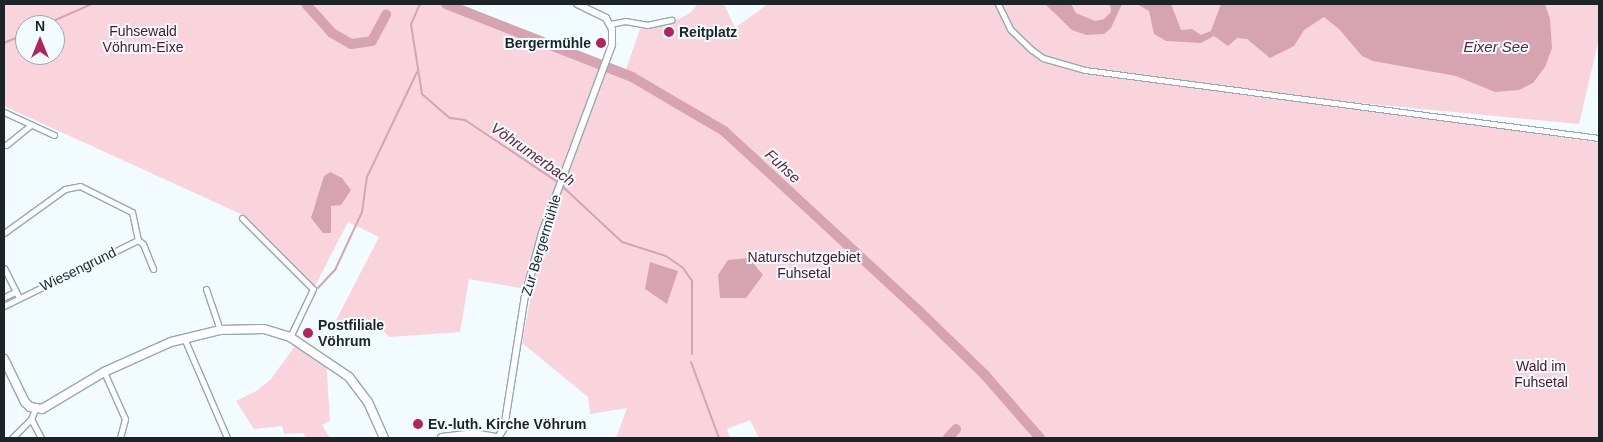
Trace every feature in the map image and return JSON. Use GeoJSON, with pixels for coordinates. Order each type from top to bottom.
{"type":"FeatureCollection","features":[{"type":"Feature","properties":{"kind":"main road"},"geometry":{"type":"LineString","coordinates":[[4,359],[25,402],[35,409],[49,406],[104,372],[184,338],[220,330],[264,329],[290,337],[316,352],[356,384],[384,438]]}},
{"type":"Feature","properties":{"kind":"main road"},"geometry":{"type":"LineString","coordinates":[[442,438],[473,434],[497,438]]}},
{"type":"Feature","properties":{"kind":"street"},"geometry":{"type":"LineString","coordinates":[[577,4],[601,14],[610,24],[625,21],[647,25],[671,20]]}},
{"type":"Feature","properties":{"kind":"street"},"geometry":{"type":"LineString","coordinates":[[998,4],[1018,39],[1043,58],[1068,66],[1599,138]]}},
{"type":"Feature","properties":{"kind":"street","name":"Zur Bergermühle"},"geometry":{"type":"LineString","coordinates":[[497,438],[504,428],[525,296],[556,193],[608,58],[613,39],[610,24]]}},
{"type":"Feature","properties":{"kind":"street"},"geometry":{"type":"LineString","coordinates":[[4,112],[54,135]]}},
{"type":"Feature","properties":{"kind":"street"},"geometry":{"type":"LineString","coordinates":[[6,145],[31,125]]}},
{"type":"Feature","properties":{"kind":"street"},"geometry":{"type":"LineString","coordinates":[[4,233],[65,189],[80,186],[132,212],[138,240],[143,244],[153,268]]}},
{"type":"Feature","properties":{"kind":"street"},"geometry":{"type":"LineString","coordinates":[[242,218],[313,289],[290,337]]}},
{"type":"Feature","properties":{"kind":"street","name":"Wiesengrund"},"geometry":{"type":"LineString","coordinates":[[4,306],[138,240]]}},
{"type":"Feature","properties":{"kind":"street"},"geometry":{"type":"LineString","coordinates":[[4,268],[19,298]]}},
{"type":"Feature","properties":{"kind":"street"},"geometry":{"type":"LineString","coordinates":[[206,289],[220,330]]}},
{"type":"Feature","properties":{"kind":"street"},"geometry":{"type":"LineString","coordinates":[[4,297],[15,292]]}},
{"type":"Feature","properties":{"kind":"street"},"geometry":{"type":"LineString","coordinates":[[184,338],[227,438]]}},
{"type":"Feature","properties":{"kind":"street"},"geometry":{"type":"LineString","coordinates":[[104,372],[125,419],[120,438]]}},
{"type":"Feature","properties":{"kind":"street"},"geometry":{"type":"LineString","coordinates":[[12,438],[31,419],[35,409]]}},
{"type":"Feature","properties":{"kind":"street"},"geometry":{"type":"LineString","coordinates":[[31,419],[41,438]]}},
{"type":"Feature","properties":{"kind":"green space"},"geometry":{"type":"Polygon","coordinates":[[[4,4],[440,4],[648,87],[726,135],[728,133],[725,130],[650,83],[625,72],[640,29],[673,22],[690,13],[698,4],[724,4],[735,28],[768,4],[1599,4],[1599,38],[1579,124],[1319,99],[1599,143],[1599,438],[759,438],[750,420],[727,429],[730,438],[616,438],[627,408],[590,414],[588,397],[522,343],[532,290],[469,279],[460,332],[389,337],[376,323],[367,330],[333,326],[379,237],[348,222],[314,288],[243,215],[4,106],[4,4]]]}},
{"type":"Feature","properties":{"kind":"green space"},"geometry":{"type":"Polygon","coordinates":[[[298,342],[326,359],[330,421],[322,425],[330,438],[305,438],[304,433],[284,434],[282,426],[254,429],[236,401],[258,390],[271,379],[298,342]]]}},
{"type":"Feature","properties":{"kind":"water"},"geometry":{"type":"Polygon","coordinates":[[[1045,4],[1071,4],[1076,13],[1095,21],[1104,19],[1111,12],[1110,4],[1122,4],[1111,28],[1104,34],[1086,35],[1072,30],[1045,4]]]}},
{"type":"Feature","properties":{"kind":"water","name":"Eixer See"},"geometry":{"type":"Polygon","coordinates":[[[1137,4],[1171,4],[1181,30],[1192,29],[1201,35],[1211,31],[1221,4],[1545,4],[1550,19],[1552,48],[1545,67],[1533,83],[1519,90],[1495,92],[1456,76],[1373,61],[1362,56],[1339,29],[1324,17],[1304,30],[1294,46],[1270,58],[1247,39],[1237,38],[1228,46],[1214,36],[1201,43],[1166,41],[1154,34],[1149,11],[1137,4]]]}},
{"type":"Feature","properties":{"kind":"water"},"geometry":{"type":"Polygon","coordinates":[[[330,172],[342,178],[351,190],[341,205],[331,206],[331,233],[323,233],[311,218],[324,176],[330,172]]]}},
{"type":"Feature","properties":{"kind":"water"},"geometry":{"type":"Polygon","coordinates":[[[749,258],[763,275],[746,298],[720,298],[718,275],[728,260],[749,258]]]}},
{"type":"Feature","properties":{"kind":"water"},"geometry":{"type":"Polygon","coordinates":[[[650,262],[678,271],[667,304],[645,289],[650,262]]]}},
{"type":"Feature","properties":{"kind":"waterway"},"geometry":{"type":"LineString","coordinates":[[65,16],[92,4]]}},
{"type":"Feature","properties":{"kind":"waterway"},"geometry":{"type":"LineString","coordinates":[[306,4],[332,33],[351,44],[372,41],[386,15]]}},
{"type":"Feature","properties":{"kind":"waterway","name":"Vöhrumerbach"},"geometry":{"type":"LineString","coordinates":[[420,4],[411,24],[422,94],[450,118],[465,120],[559,183]]}},
{"type":"Feature","properties":{"kind":"waterway","name":"Fuhse"},"geometry":{"type":"LineString","coordinates":[[446,4],[632,77],[724,131],[917,309],[985,375],[1040,438]]}},
{"type":"Feature","properties":{"kind":"waterway"},"geometry":{"type":"LineString","coordinates":[[4,43],[15,38]]}},
{"type":"Feature","properties":{"kind":"waterway"},"geometry":{"type":"LineString","coordinates":[[318,288],[335,270],[362,212],[367,177],[417,72]]}},
{"type":"Feature","properties":{"kind":"waterway","name":"Vöhrumerbach"},"geometry":{"type":"LineString","coordinates":[[562,186],[622,242],[666,256],[683,268],[692,281],[692,354]]}},
{"type":"Feature","properties":{"kind":"waterway","name":"Vöhrumerbach"},"geometry":{"type":"LineString","coordinates":[[691,362],[719,438]]}},
{"type":"Feature","properties":{"kind":"waterway"},"geometry":{"type":"LineString","coordinates":[[948,438],[956,429]]}},
{"type":"Feature","properties":{"kind":"place","name":"Reitplatz"},"geometry":{"type":"Point","coordinates":[669,32]}},
{"type":"Feature","properties":{"kind":"place","name":"Bergermühle"},"geometry":{"type":"Point","coordinates":[601,43]}},
{"type":"Feature","properties":{"kind":"place","name":"Postfiliale Vöhrum"},"geometry":{"type":"Point","coordinates":[308,333]}},
{"type":"Feature","properties":{"kind":"place","name":"Ev.-luth. Kirche Vöhrum"},"geometry":{"type":"Point","coordinates":[418,424]}},
{"type":"Feature","properties":{"kind":"park label","name":"Fuhsewald Vöhrum-Eixe"},"geometry":{"type":"Point","coordinates":[143,40]}},
{"type":"Feature","properties":{"kind":"park label","name":"Naturschutzgebiet Fuhsetal"},"geometry":{"type":"Point","coordinates":[804,266]}},
{"type":"Feature","properties":{"kind":"park label","name":"Wald im Fuhsetal"},"geometry":{"type":"Point","coordinates":[1541,374]}}]}
